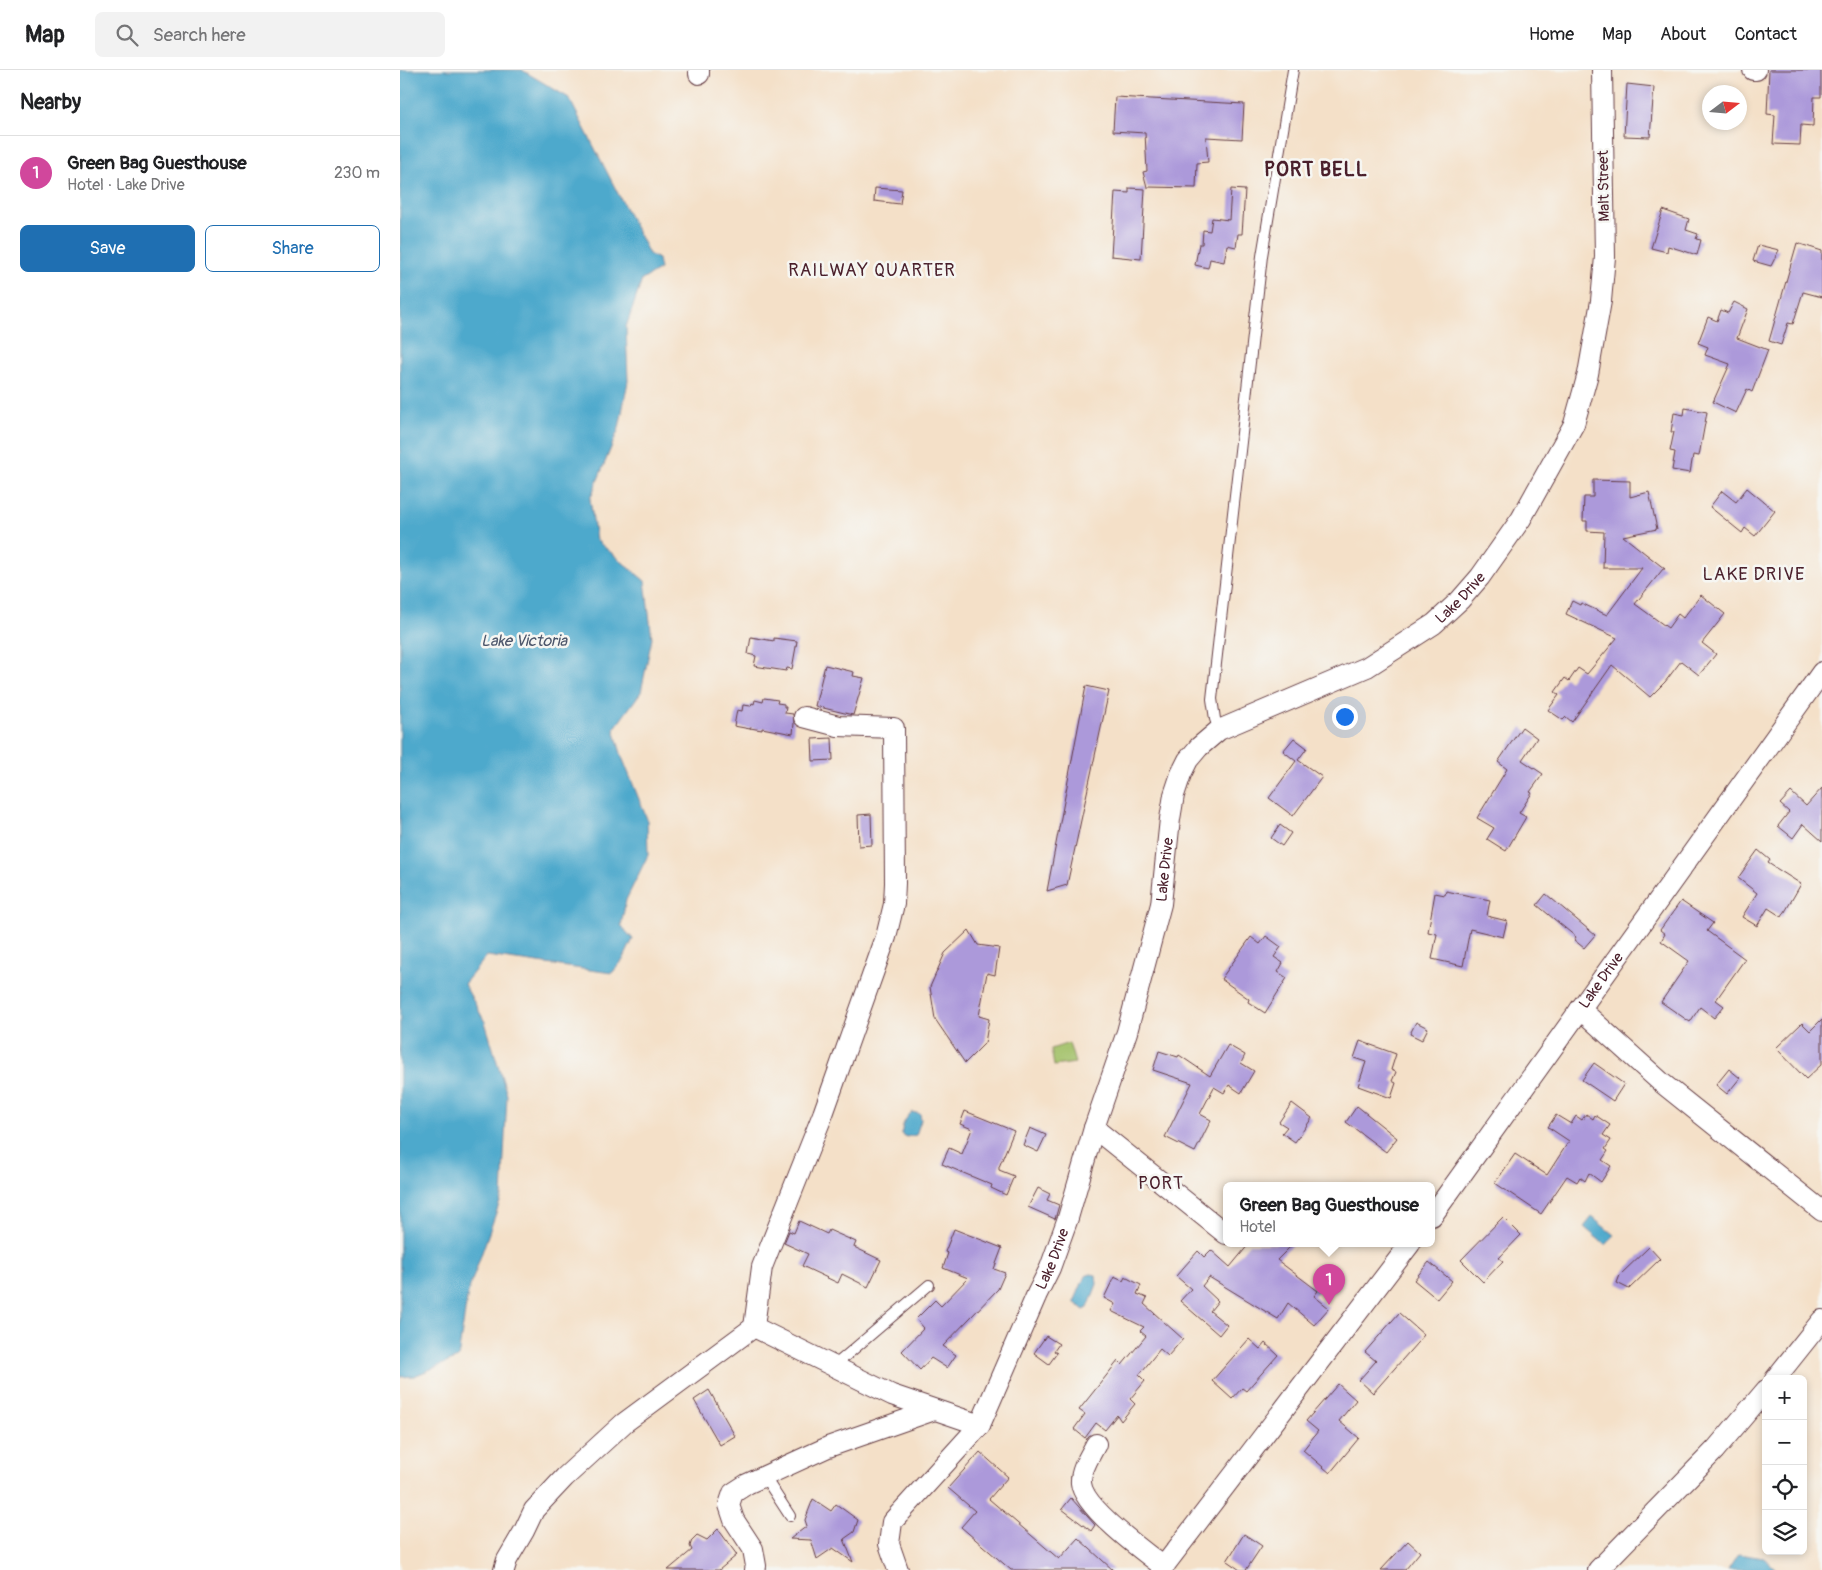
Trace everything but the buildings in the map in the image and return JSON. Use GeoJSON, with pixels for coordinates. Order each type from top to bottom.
{"type":"FeatureCollection","features":[{"type":"Feature","properties":{"kind":"street","name":"Malt Street"},"geometry":{"type":"LineString","coordinates":[[1601,302],[1605,256],[1602,70]]}},
{"type":"Feature","properties":{"kind":"street","name":"Lake Drive"},"geometry":{"type":"LineString","coordinates":[[898,1570],[889,1544],[892,1522],[980,1425],[1050,1268],[1068,1218],[1094,1128],[1127,1032],[1161,904],[1174,795],[1188,760],[1199,747],[1219,730],[1367,667],[1434,624],[1460,600],[1507,540],[1574,424],[1588,374],[1601,302]]}},
{"type":"Feature","properties":{"kind":"street","name":"Lake Drive"},"geometry":{"type":"LineString","coordinates":[[1435,1212],[1822,672]]}},
{"type":"Feature","properties":{"kind":"street"},"geometry":{"type":"LineString","coordinates":[[504,1570],[507,1560],[534,1510],[565,1477],[624,1423],[720,1354],[754,1327],[762,1267],[829,1095],[886,937],[894,904],[894,728],[838,726],[804,717]]}},
{"type":"Feature","properties":{"kind":"street"},"geometry":{"type":"LineString","coordinates":[[1580,1009],[1662,1083],[1822,1211]]}},
{"type":"Feature","properties":{"kind":"street"},"geometry":{"type":"LineString","coordinates":[[1094,1128],[1223,1232]]}},
{"type":"Feature","properties":{"kind":"street"},"geometry":{"type":"LineString","coordinates":[[1096,1444],[1085,1465],[1081,1481],[1082,1492],[1096,1510],[1163,1568],[1408,1247]]}},
{"type":"Feature","properties":{"kind":"street"},"geometry":{"type":"LineString","coordinates":[[1778,1375],[1822,1320]]}},
{"type":"Feature","properties":{"kind":"street"},"geometry":{"type":"LineString","coordinates":[[754,1327],[892,1396],[980,1425]]}},
{"type":"Feature","properties":{"kind":"street"},"geometry":{"type":"LineString","coordinates":[[1598,1570],[1715,1450],[1762,1395]]}},
{"type":"Feature","properties":{"kind":"street"},"geometry":{"type":"LineString","coordinates":[[755,1570],[753,1549],[734,1520],[729,1505],[733,1493],[764,1476],[828,1447],[934,1410]]}},
{"type":"Feature","properties":{"kind":"lane"},"geometry":{"type":"LineString","coordinates":[[1219,730],[1212,699],[1262,256],[1293,70]]}},
{"type":"Feature","properties":{"kind":"lane"},"geometry":{"type":"LineString","coordinates":[[834,1366],[929,1285]]}},
{"type":"Feature","properties":{"kind":"lane"},"geometry":{"type":"LineString","coordinates":[[764,1476],[790,1516]]}},
{"type":"Feature","properties":{"kind":"green space"},"geometry":{"type":"Polygon","coordinates":[[[1069,1043],[1075,1063],[1054,1066],[1051,1049],[1069,1043]]]}},
{"type":"Feature","properties":{"kind":"water","name":"Lake Victoria"},"geometry":{"type":"Polygon","coordinates":[[[400,70],[522,70],[569,98],[649,254],[658,259],[660,269],[642,280],[626,327],[628,381],[619,428],[590,499],[596,540],[645,581],[652,638],[641,692],[614,729],[622,757],[647,819],[648,855],[626,900],[621,926],[633,939],[623,960],[612,973],[487,956],[464,984],[485,1022],[507,1095],[502,1196],[468,1292],[458,1358],[414,1376],[400,1377],[400,70]]]}},
{"type":"Feature","properties":{"kind":"water"},"geometry":{"type":"Polygon","coordinates":[[[912,1112],[920,1114],[921,1120],[916,1135],[906,1137],[902,1134],[902,1128],[912,1112]]]}},
{"type":"Feature","properties":{"kind":"water"},"geometry":{"type":"Polygon","coordinates":[[[1592,1217],[1614,1235],[1605,1245],[1584,1227],[1592,1217]]]}},
{"type":"Feature","properties":{"kind":"water"},"geometry":{"type":"Polygon","coordinates":[[[1096,1275],[1097,1284],[1088,1308],[1084,1310],[1074,1302],[1085,1276],[1096,1275]]]}},
{"type":"Feature","properties":{"kind":"water"},"geometry":{"type":"Polygon","coordinates":[[[1738,1554],[1764,1558],[1777,1570],[1728,1570],[1738,1554]]]}},
{"type":"Feature","properties":{"kind":"place","name":"Green Bag Guesthouse"},"geometry":{"type":"Point","coordinates":[1329,1305]}},
{"type":"Feature","properties":{"kind":"district","name":"PORT BELL"},"geometry":{"type":"Point","coordinates":[1316,169]}},
{"type":"Feature","properties":{"kind":"district","name":"RAILWAY QUARTER"},"geometry":{"type":"Point","coordinates":[872,270]}},
{"type":"Feature","properties":{"kind":"district","name":"LAKE DRIVE"},"geometry":{"type":"Point","coordinates":[1754,574]}},
{"type":"Feature","properties":{"kind":"district","name":"PORT"},"geometry":{"type":"Point","coordinates":[1161,1183]}}]}
